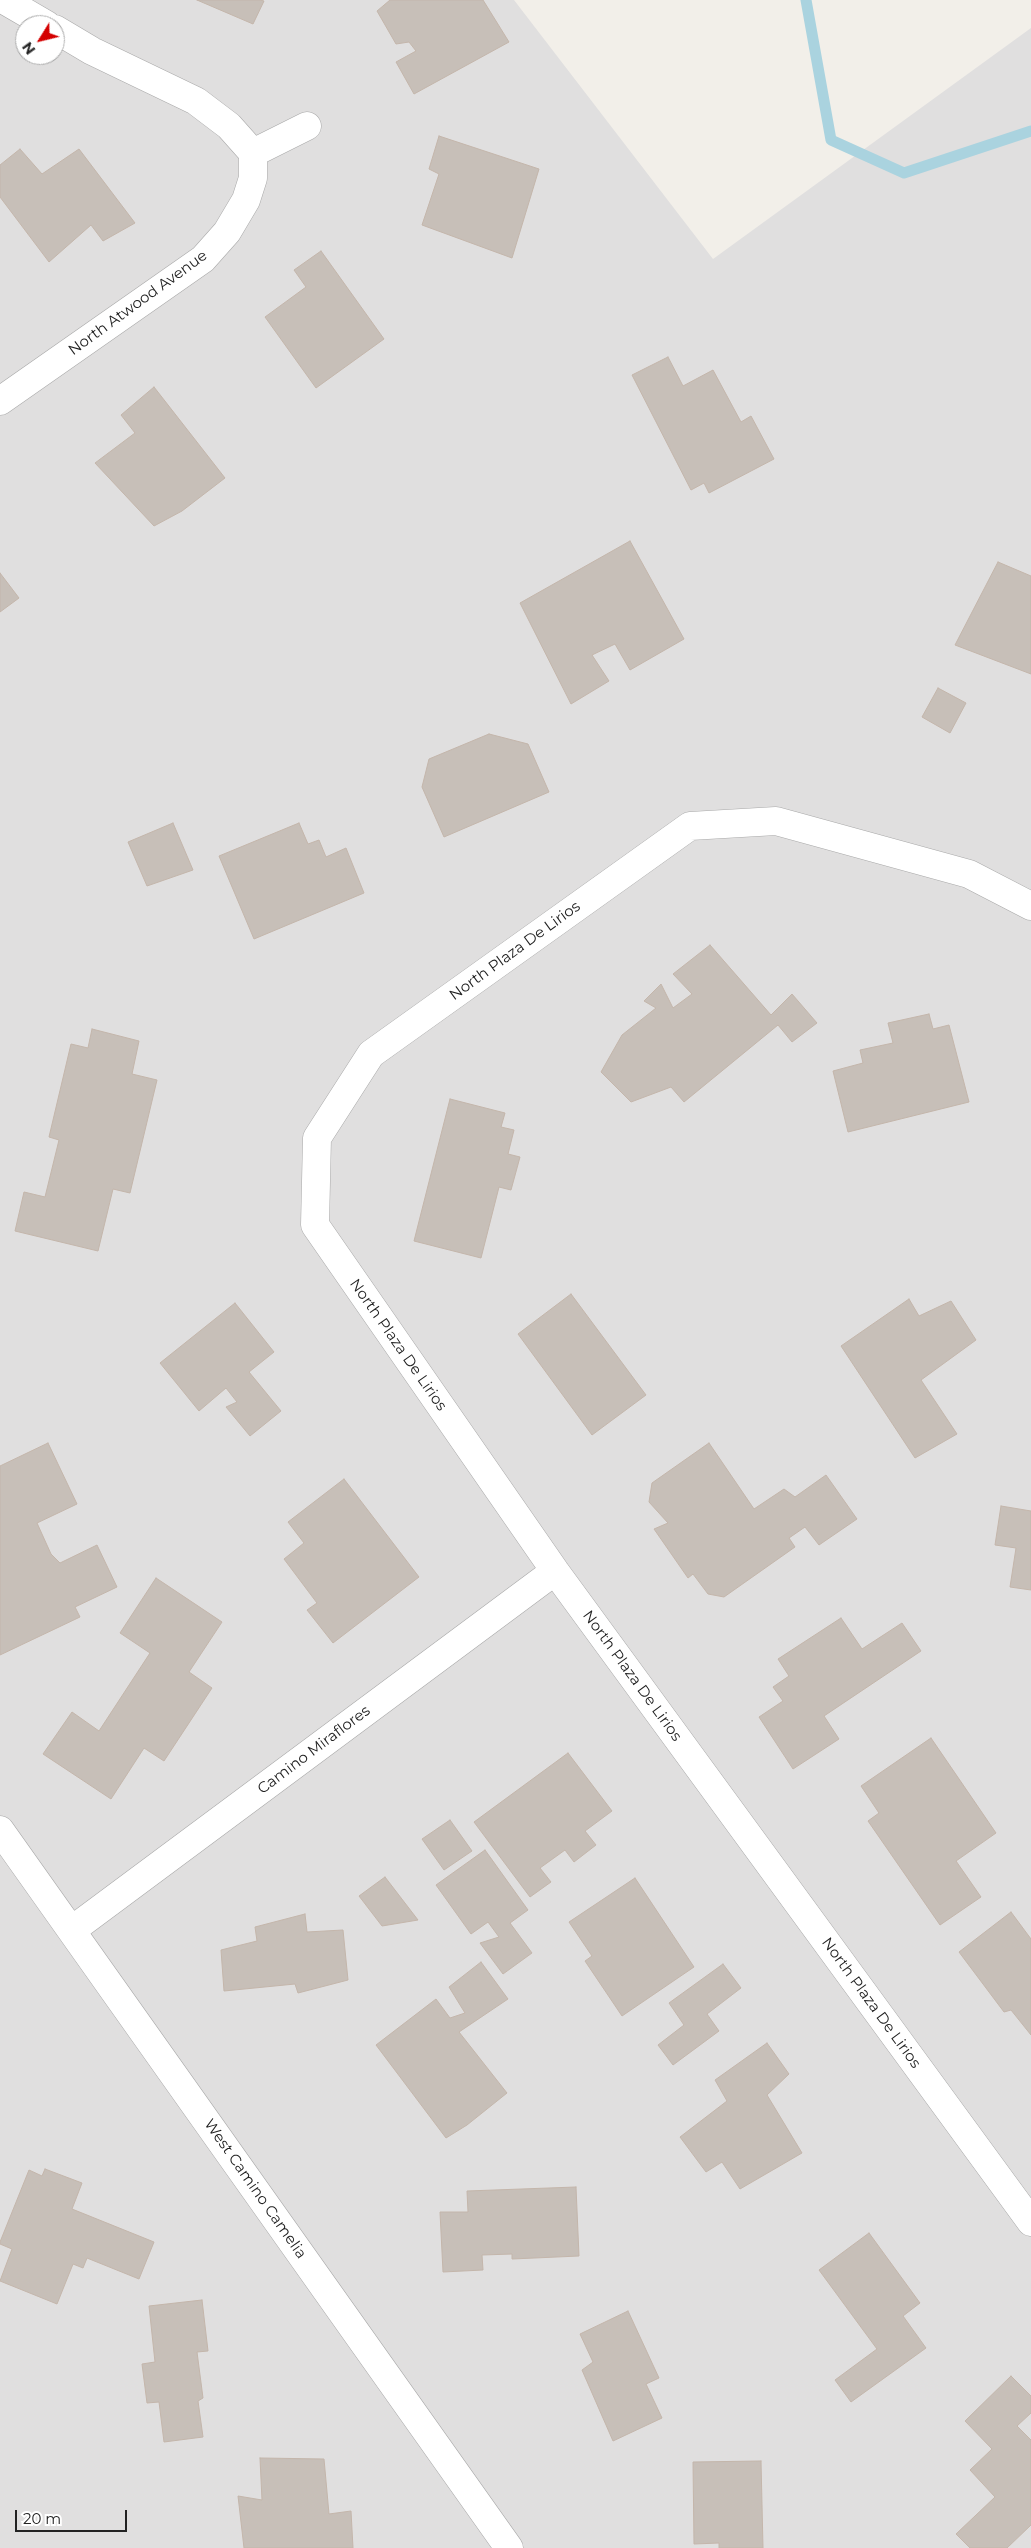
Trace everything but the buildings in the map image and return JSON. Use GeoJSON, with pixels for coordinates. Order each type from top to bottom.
{"type":"FeatureCollection","features":[{"type":"Feature","properties":{"kind":"street"},"geometry":{"type":"LineString","coordinates":[[4,0],[30,15]]}},
{"type":"Feature","properties":{"kind":"street"},"geometry":{"type":"LineString","coordinates":[[65,36],[92,51],[196,101],[229,126],[253,153],[307,126]]}},
{"type":"Feature","properties":{"kind":"street","name":"North Atwood Avenue"},"geometry":{"type":"LineString","coordinates":[[0,401],[203,259],[228,232],[246,200],[253,178],[253,153]]}},
{"type":"Feature","properties":{"kind":"street","name":"North Plaza De Lirios"},"geometry":{"type":"LineString","coordinates":[[1031,906],[969,874],[776,821],[690,826],[371,1054],[316,1138],[315,1225],[555,1571],[1031,2222]]}},
{"type":"Feature","properties":{"kind":"street","name":"Camino Miraflores"},"geometry":{"type":"LineString","coordinates":[[72,1930],[555,1571]]}},
{"type":"Feature","properties":{"kind":"street","name":"West Camino Camelia"},"geometry":{"type":"LineString","coordinates":[[0,1830],[509,2548]]}},
{"type":"Feature","properties":{"kind":"shaded area"},"geometry":{"type":"Polygon","coordinates":[[[0,0],[514,0],[713,259],[1031,28],[1031,2548],[0,2548],[0,0]]]}},
{"type":"Feature","properties":{"kind":"waterway"},"geometry":{"type":"LineString","coordinates":[[806,0],[831,140],[904,173],[1031,131]]}}]}
